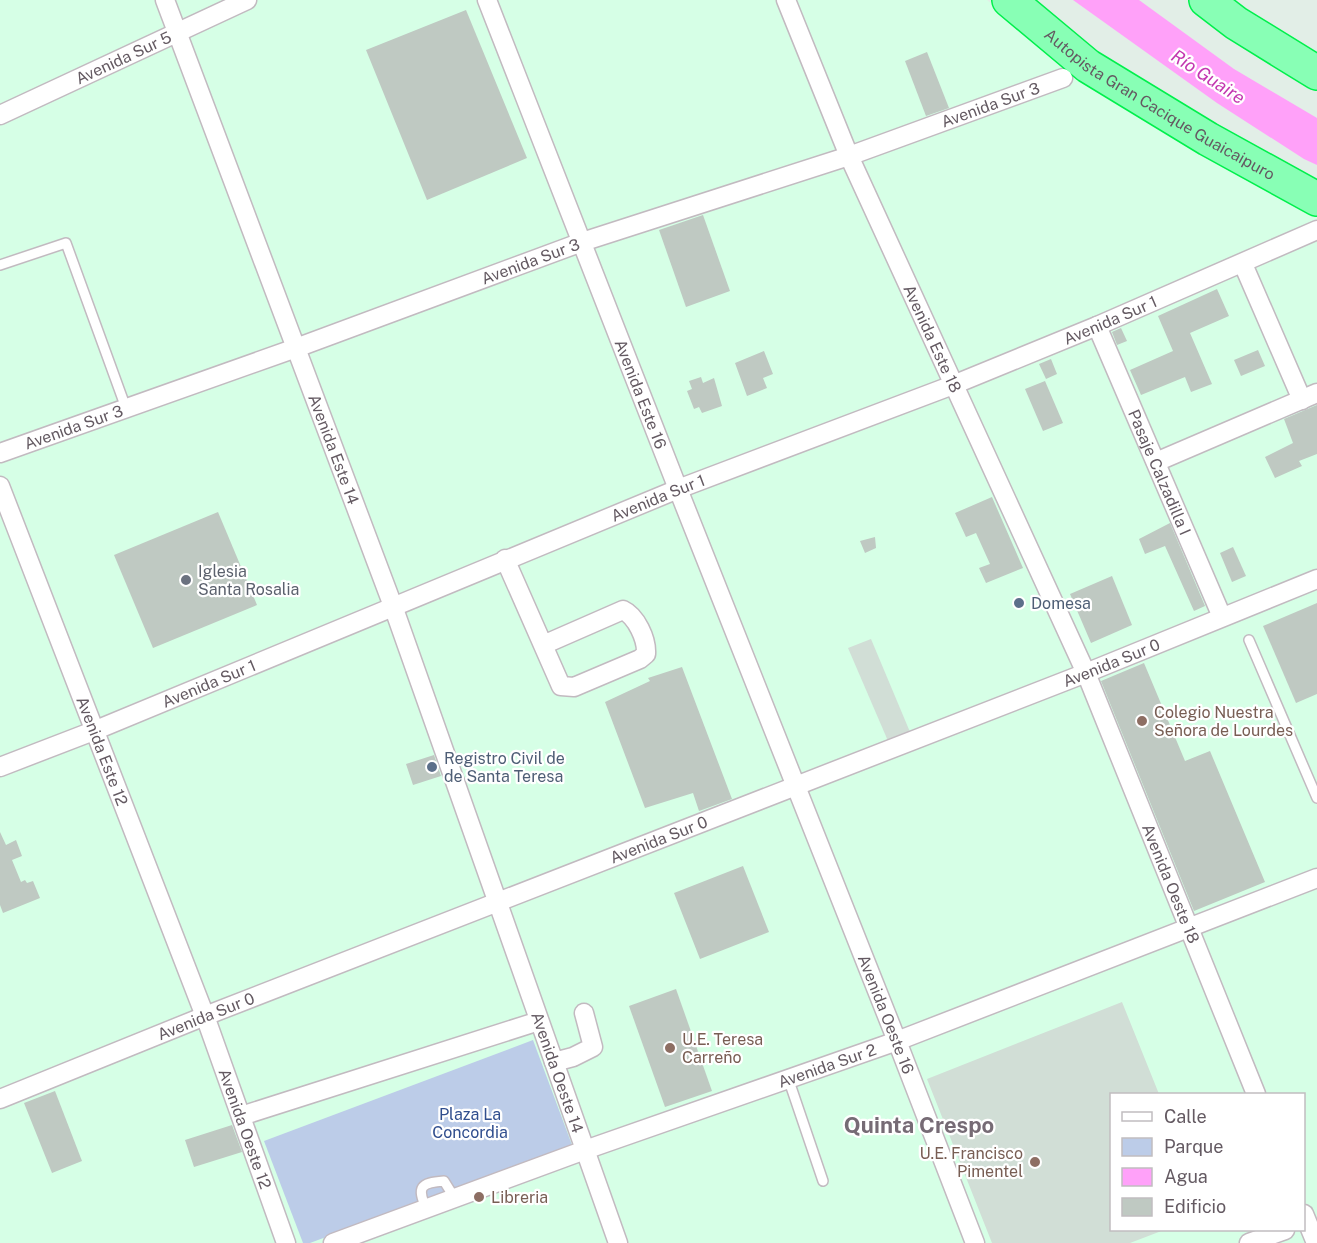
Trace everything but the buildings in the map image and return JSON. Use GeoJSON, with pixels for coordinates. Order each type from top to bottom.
{"type":"FeatureCollection","features":[{"type":"Feature","properties":{"kind":"highway","name":"Autopista Gran Cacique Guaicaipuro"},"geometry":{"type":"LineString","coordinates":[[1009,0],[1088,66],[1208,139],[1317,199]]}},
{"type":"Feature","properties":{"kind":"highway"},"geometry":{"type":"LineString","coordinates":[[1206,0],[1236,23],[1317,73]]}},
{"type":"Feature","properties":{"kind":"street","name":"Avenida Este 14"},"geometry":{"type":"LineString","coordinates":[[165,0],[393,606],[496,902]]}},
{"type":"Feature","properties":{"kind":"street","name":"Avenida Sur 5"},"geometry":{"type":"LineString","coordinates":[[0,115],[247,0]]}},
{"type":"Feature","properties":{"kind":"street","name":"Avenida Este 16"},"geometry":{"type":"LineString","coordinates":[[487,0],[795,787]]}},
{"type":"Feature","properties":{"kind":"street","name":"Avenida Este 18"},"geometry":{"type":"LineString","coordinates":[[786,0],[849,156],[1086,673]]}},
{"type":"Feature","properties":{"kind":"street","name":"Avenida Sur 3"},"geometry":{"type":"LineString","coordinates":[[0,453],[296,348],[582,242],[849,156],[1063,78]]}},
{"type":"Feature","properties":{"kind":"street","name":"Avenida Sur 1"},"geometry":{"type":"LineString","coordinates":[[0,768],[678,489],[953,385],[1243,264],[1317,230]]}},
{"type":"Feature","properties":{"kind":"street"},"geometry":{"type":"LineString","coordinates":[[1156,462],[1309,397],[1243,264]]}},
{"type":"Feature","properties":{"kind":"street","name":"Pasaje Calzadilla I"},"geometry":{"type":"LineString","coordinates":[[1097,326],[1222,617]]}},
{"type":"Feature","properties":{"kind":"street","name":"Avenida Este 12"},"geometry":{"type":"LineString","coordinates":[[0,486],[205,1016]]}},
{"type":"Feature","properties":{"kind":"street"},"geometry":{"type":"LineString","coordinates":[[505,559],[561,686],[574,687],[631,663],[646,654],[647,646],[630,613],[623,610],[543,645]]}},
{"type":"Feature","properties":{"kind":"street","name":"Avenida Sur 0"},"geometry":{"type":"LineString","coordinates":[[0,1099],[205,1016],[1086,673],[1317,579]]}},
{"type":"Feature","properties":{"kind":"street","name":"Avenida Oeste 18"},"geometry":{"type":"LineString","coordinates":[[1086,673],[1255,1093]]}},
{"type":"Feature","properties":{"kind":"street","name":"Avenida Oeste 16"},"geometry":{"type":"LineString","coordinates":[[795,787],[975,1243]]}},
{"type":"Feature","properties":{"kind":"street","name":"Avenida Sur 2"},"geometry":{"type":"LineString","coordinates":[[333,1243],[585,1150],[897,1041],[1317,878]]}},
{"type":"Feature","properties":{"kind":"street","name":"Avenida Oeste 14"},"geometry":{"type":"LineString","coordinates":[[496,902],[618,1243]]}},
{"type":"Feature","properties":{"kind":"street"},"geometry":{"type":"LineString","coordinates":[[554,1062],[573,1057],[593,1047],[584,1013]]}},
{"type":"Feature","properties":{"kind":"street","name":"Avenida Oeste 12"},"geometry":{"type":"LineString","coordinates":[[205,1016],[286,1243]]}},
{"type":"Feature","properties":{"kind":"street"},"geometry":{"type":"LineString","coordinates":[[241,1116],[539,1022]]}},
{"type":"Feature","properties":{"kind":"street"},"geometry":{"type":"LineString","coordinates":[[1308,1219],[1316,1243]]}},
{"type":"Feature","properties":{"kind":"street"},"geometry":{"type":"LineString","coordinates":[[1249,1243],[1283,1231]]}},
{"type":"Feature","properties":{"kind":"lane"},"geometry":{"type":"LineString","coordinates":[[0,266],[66,243],[126,408]]}},
{"type":"Feature","properties":{"kind":"lane"},"geometry":{"type":"LineString","coordinates":[[1249,640],[1317,798]]}},
{"type":"Feature","properties":{"kind":"lane"},"geometry":{"type":"LineString","coordinates":[[788,1078],[823,1181]]}},
{"type":"Feature","properties":{"kind":"shaded area"},"geometry":{"type":"Polygon","coordinates":[[[0,0],[987,0],[1003,13],[1317,206],[1317,1243],[0,1243],[0,0]]]}},
{"type":"Feature","properties":{"kind":"shaded area"},"geometry":{"type":"Polygon","coordinates":[[[871,639],[910,732],[888,741],[848,648],[871,639]]]}},
{"type":"Feature","properties":{"kind":"shaded area","name":"U.E. Francisco Pimentel"},"geometry":{"type":"Polygon","coordinates":[[[1122,1002],[1159,1093],[1110,1093],[1110,1231],[1161,1231],[1130,1243],[992,1243],[927,1079],[1122,1002]]]}},
{"type":"Feature","properties":{"kind":"green space","name":"Plaza La Concordia"},"geometry":{"type":"Polygon","coordinates":[[[533,1040],[572,1145],[310,1243],[303,1243],[264,1141],[533,1040]]]}},
{"type":"Feature","properties":{"kind":"water","name":"Río Guaire"},"geometry":{"type":"Polygon","coordinates":[[[1073,0],[1139,0],[1234,69],[1317,118],[1317,165],[1217,103],[1073,0]]]}},
{"type":"Feature","properties":{"kind":"place","name":"Iglesia Santa Rosalia"},"geometry":{"type":"Point","coordinates":[186,580]}},
{"type":"Feature","properties":{"kind":"place","name":"Domesa"},"geometry":{"type":"Point","coordinates":[1019,603]}},
{"type":"Feature","properties":{"kind":"place","name":"Colegio Nuestra Señora de Lourdes"},"geometry":{"type":"Point","coordinates":[1142,721]}},
{"type":"Feature","properties":{"kind":"place","name":"Registro Civil de de Santa Teresa"},"geometry":{"type":"Point","coordinates":[432,767]}},
{"type":"Feature","properties":{"kind":"place","name":"U.E. Teresa Carreño"},"geometry":{"type":"Point","coordinates":[670,1048]}},
{"type":"Feature","properties":{"kind":"place","name":"U.E. Francisco Pimentel"},"geometry":{"type":"Point","coordinates":[1035,1162]}},
{"type":"Feature","properties":{"kind":"place","name":"Libreria"},"geometry":{"type":"Point","coordinates":[479,1197]}},
{"type":"Feature","properties":{"kind":"district","name":"Quinta Crespo"},"geometry":{"type":"Point","coordinates":[919,1125]}}]}
